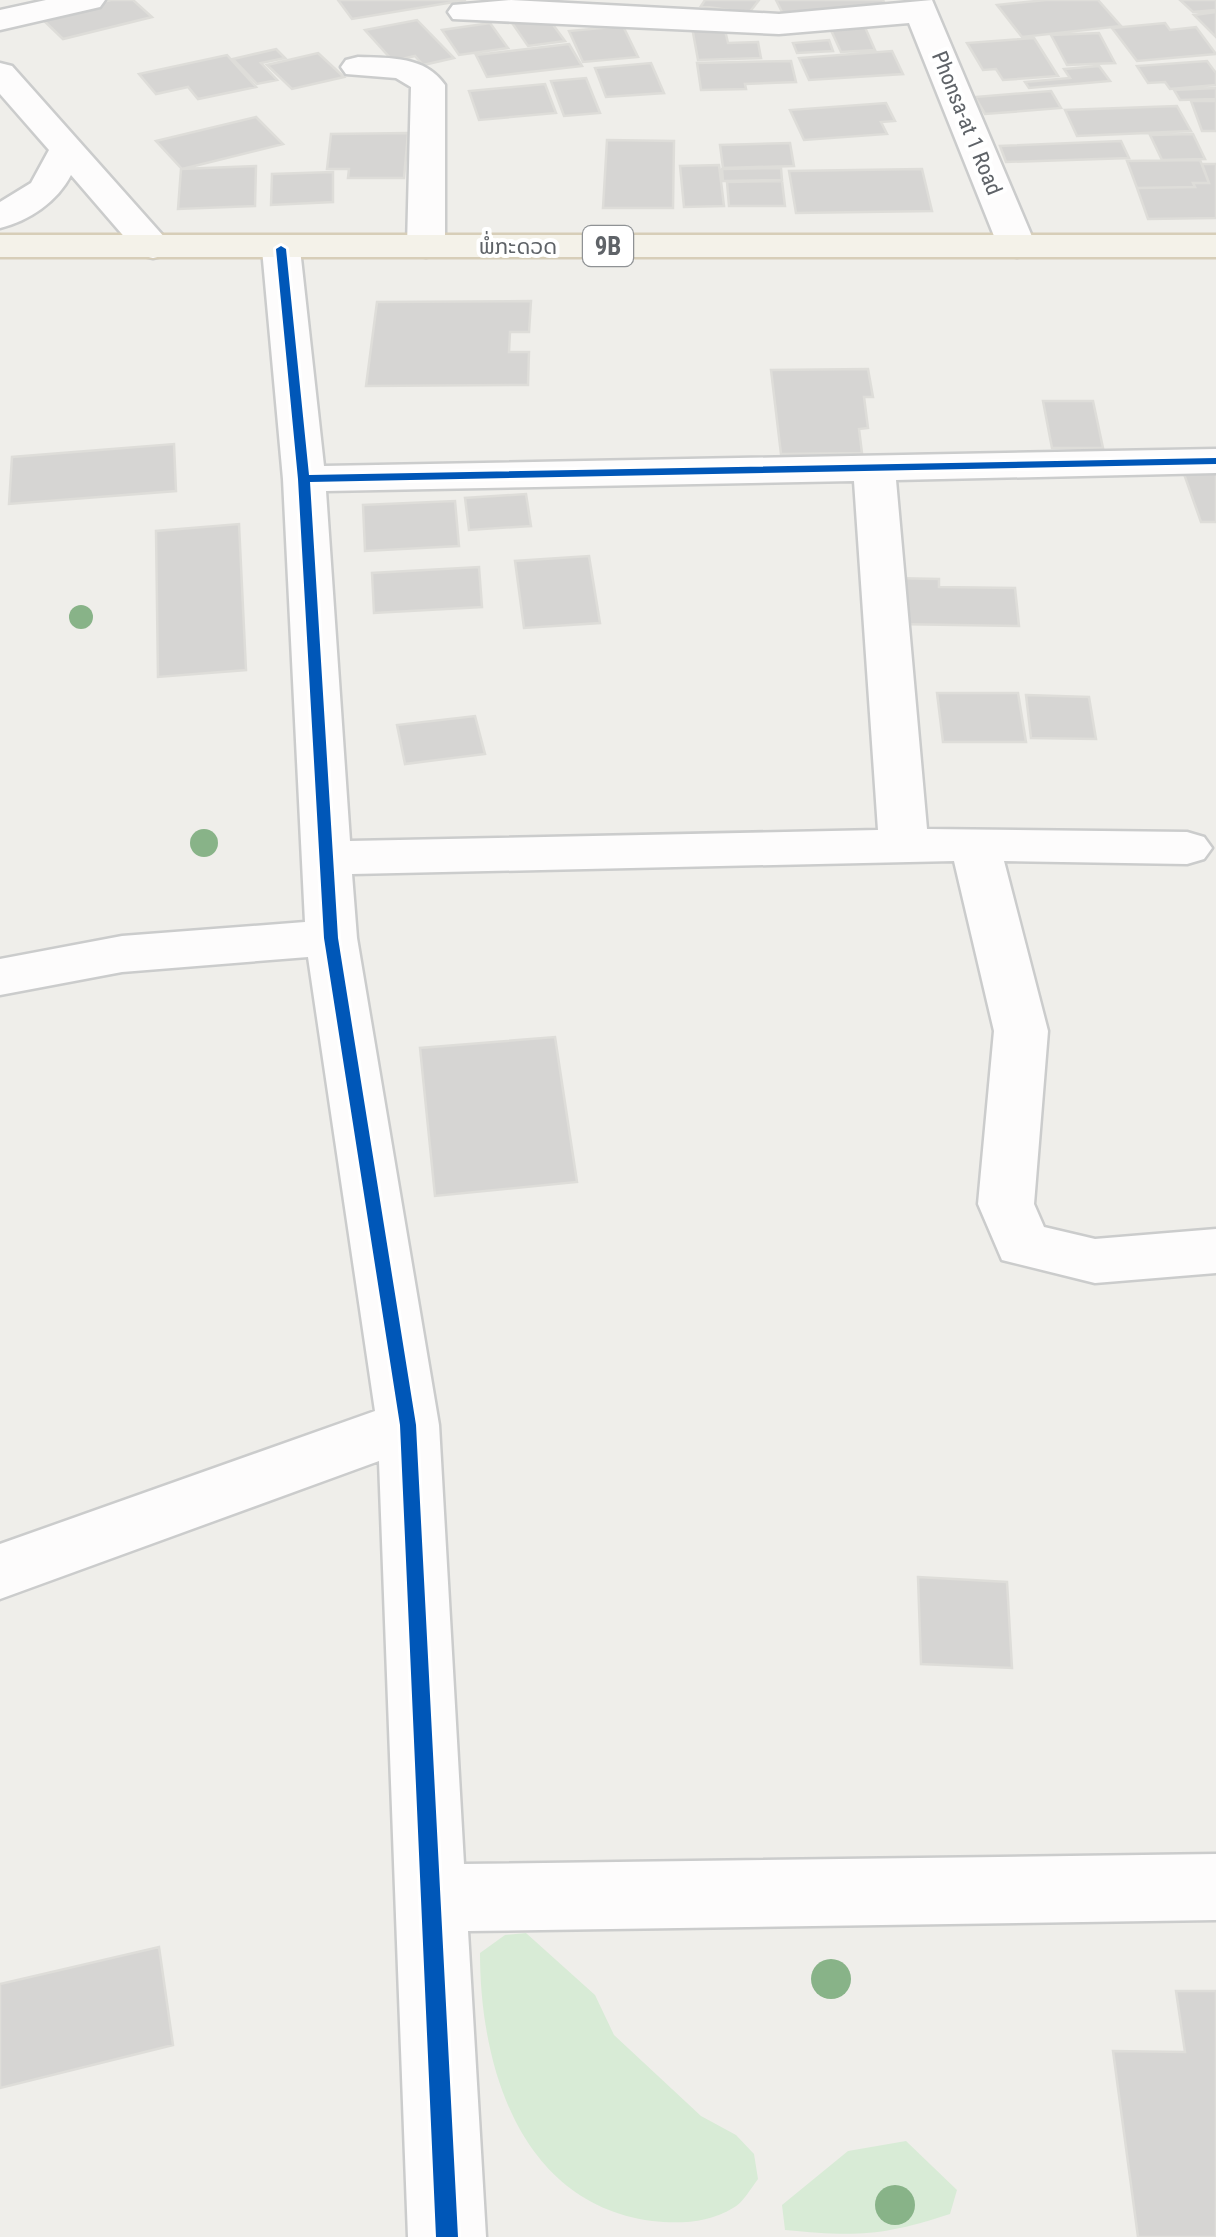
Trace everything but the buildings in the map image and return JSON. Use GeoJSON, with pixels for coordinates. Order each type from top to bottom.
{"type":"FeatureCollection","features":[{"type":"Feature","properties":{"kind":"main road","name":"ພໍ່ກະດວດ"},"geometry":{"type":"LineString","coordinates":[[0,246],[1216,246]]}},
{"type":"Feature","properties":{"kind":"street"},"geometry":{"type":"LineString","coordinates":[[0,20],[89,0]]}},
{"type":"Feature","properties":{"kind":"street"},"geometry":{"type":"LineString","coordinates":[[464,12],[511,10],[779,24],[918,6]]}},
{"type":"Feature","properties":{"kind":"street","name":"Phonsa-at 1 Road"},"geometry":{"type":"LineString","coordinates":[[918,6],[1018,246]]}},
{"type":"Feature","properties":{"kind":"street"},"geometry":{"type":"LineString","coordinates":[[358,67],[403,68],[420,74],[428,85],[426,246]]}},
{"type":"Feature","properties":{"kind":"street"},"geometry":{"type":"LineString","coordinates":[[0,73],[153,247]]}},
{"type":"Feature","properties":{"kind":"street"},"geometry":{"type":"LineString","coordinates":[[0,217],[46,190],[68,146]]}},
{"type":"Feature","properties":{"kind":"street"},"geometry":{"type":"LineString","coordinates":[[280,249],[304,479],[331,938],[408,1426],[447,2237]]}},
{"type":"Feature","properties":{"kind":"street"},"geometry":{"type":"LineString","coordinates":[[304,479],[1216,461]]}},
{"type":"Feature","properties":{"kind":"street"},"geometry":{"type":"LineString","coordinates":[[874,468],[904,848]]}},
{"type":"Feature","properties":{"kind":"street"},"geometry":{"type":"LineString","coordinates":[[324,858],[975,844],[1187,848]]}},
{"type":"Feature","properties":{"kind":"street"},"geometry":{"type":"LineString","coordinates":[[975,844],[1020,1031],[1006,1204],[1022,1244],[1095,1261],[1216,1252]]}},
{"type":"Feature","properties":{"kind":"street"},"geometry":{"type":"LineString","coordinates":[[0,977],[122,954],[331,938]]}},
{"type":"Feature","properties":{"kind":"street"},"geometry":{"type":"LineString","coordinates":[[0,1572],[408,1426]]}},
{"type":"Feature","properties":{"kind":"street"},"geometry":{"type":"LineString","coordinates":[[430,1898],[1216,1887]]}},
{"type":"Feature","properties":{"kind":"green space"},"geometry":{"type":"Polygon","coordinates":[[[526,1933],[595,1995],[614,2035],[701,2116],[736,2135],[754,2154],[758,2179],[737,2206],[704,2219],[652,2221],[607,2209],[570,2188],[540,2159],[517,2124],[500,2084],[488,2041],[482,1997],[480,1953],[505,1935],[526,1933]]]}},
{"type":"Feature","properties":{"kind":"green space"},"geometry":{"type":"Polygon","coordinates":[[[906,2141],[957,2190],[950,2214],[869,2233],[785,2230],[782,2205],[848,2151],[906,2141]]]}},
{"type":"Feature","properties":{"kind":"cycle path"},"geometry":{"type":"LineString","coordinates":[[281,249],[304,479],[331,938],[408,1425],[447,2237]]}},
{"type":"Feature","properties":{"kind":"cycle path"},"geometry":{"type":"LineString","coordinates":[[304,479],[1216,461]]}}]}
